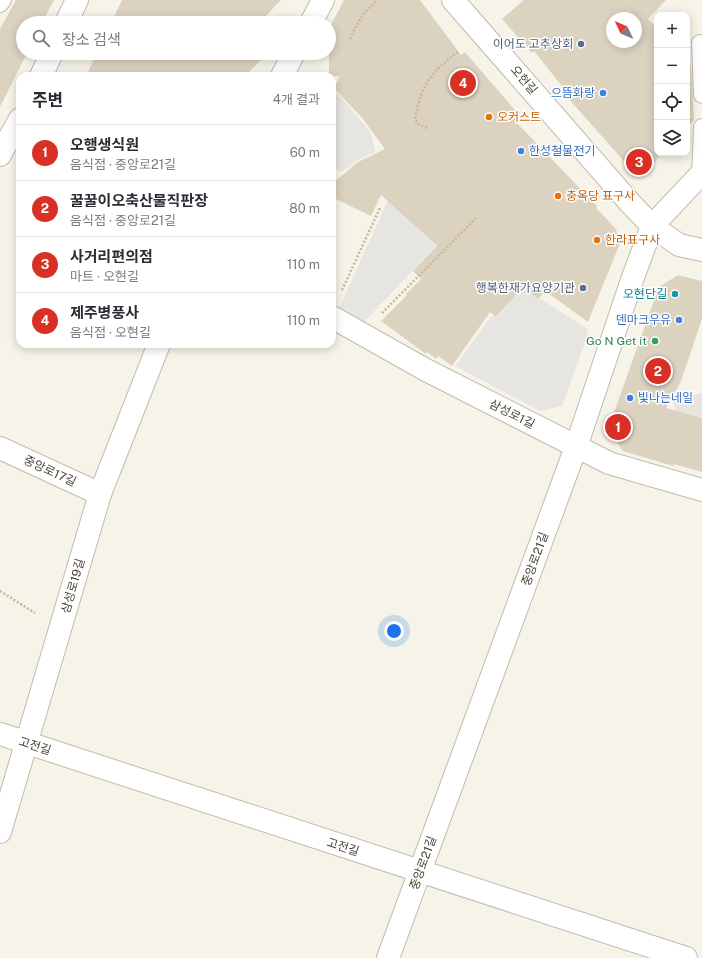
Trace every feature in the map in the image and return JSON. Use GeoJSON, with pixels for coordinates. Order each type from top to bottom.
{"type":"FeatureCollection","features":[{"type":"Feature","properties":{"kind":"street"},"geometry":{"type":"LineString","coordinates":[[69,16],[77,0]]}},
{"type":"Feature","properties":{"kind":"street"},"geometry":{"type":"LineString","coordinates":[[315,16],[323,0]]}},
{"type":"Feature","properties":{"kind":"street","name":"오현길"},"geometry":{"type":"LineString","coordinates":[[453,0],[630,203],[652,226],[679,245],[702,250]]}},
{"type":"Feature","properties":{"kind":"street"},"geometry":{"type":"LineString","coordinates":[[43,72],[49,60]]}},
{"type":"Feature","properties":{"kind":"street"},"geometry":{"type":"LineString","coordinates":[[284,72],[290,60]]}},
{"type":"Feature","properties":{"kind":"street"},"geometry":{"type":"LineString","coordinates":[[7,143],[16,126]]}},
{"type":"Feature","properties":{"kind":"street","name":"중앙로21길"},"geometry":{"type":"LineString","coordinates":[[388,958],[576,447],[632,280],[652,226],[701,174]]}},
{"type":"Feature","properties":{"kind":"street","name":"삼성로1길"},"geometry":{"type":"LineString","coordinates":[[336,308],[362,334],[426,370],[576,447],[609,463],[702,490]]}},
{"type":"Feature","properties":{"kind":"street","name":"삼성로19길"},"geometry":{"type":"LineString","coordinates":[[0,832],[100,494],[157,348]]}},
{"type":"Feature","properties":{"kind":"street","name":"중앙로17길"},"geometry":{"type":"LineString","coordinates":[[0,448],[100,494]]}},
{"type":"Feature","properties":{"kind":"street","name":"고전길"},"geometry":{"type":"LineString","coordinates":[[0,734],[686,958]]}},
{"type":"Feature","properties":{"kind":"lane"},"geometry":{"type":"LineString","coordinates":[[0,4],[3,0]]}},
{"type":"Feature","properties":{"kind":"lane"},"geometry":{"type":"LineString","coordinates":[[700,43],[702,95]]}},
{"type":"Feature","properties":{"kind":"lane"},"geometry":{"type":"LineString","coordinates":[[701,174],[702,127]]}},
{"type":"Feature","properties":{"kind":"path"},"geometry":{"type":"LineString","coordinates":[[350,39],[359,20],[378,0]]}},
{"type":"Feature","properties":{"kind":"path"},"geometry":{"type":"LineString","coordinates":[[427,128],[418,124],[415,119],[427,82],[436,69],[482,32]]}},
{"type":"Feature","properties":{"kind":"path"},"geometry":{"type":"LineString","coordinates":[[336,305],[380,208]]}},
{"type":"Feature","properties":{"kind":"path"},"geometry":{"type":"LineString","coordinates":[[362,334],[476,218]]}},
{"type":"Feature","properties":{"kind":"path"},"geometry":{"type":"LineString","coordinates":[[0,591],[61,628]]}},
{"type":"Feature","properties":{"kind":"shaded area"},"geometry":{"type":"Polygon","coordinates":[[[336,94],[340,96],[371,133],[375,152],[359,159],[341,172],[336,168],[336,94]]]}},
{"type":"Feature","properties":{"kind":"shaded area"},"geometry":{"type":"Polygon","coordinates":[[[448,180],[412,224],[436,246],[364,322],[339,309],[396,182],[448,180]]]}},
{"type":"Feature","properties":{"kind":"shaded area"},"geometry":{"type":"Polygon","coordinates":[[[523,287],[538,299],[539,298],[586,328],[588,334],[562,406],[540,411],[455,366],[490,318],[494,315],[497,317],[523,287]]]}},
{"type":"Feature","properties":{"kind":"shaded area"},"geometry":{"type":"Polygon","coordinates":[[[702,393],[702,418],[700,417],[693,444],[677,416],[673,400],[702,393]]]}},
{"type":"Feature","properties":{"kind":"building"},"geometry":{"type":"Polygon","coordinates":[[[16,0],[54,0],[46,16],[16,16],[16,60],[24,60],[18,72],[16,72],[16,75],[0,107],[0,29],[16,0]]]}},
{"type":"Feature","properties":{"kind":"building"},"geometry":{"type":"Polygon","coordinates":[[[122,0],[281,0],[266,16],[114,16],[122,0]]]}},
{"type":"Feature","properties":{"kind":"building"},"geometry":{"type":"Polygon","coordinates":[[[344,0],[420,0],[461,55],[465,52],[520,116],[515,121],[597,206],[596,208],[616,229],[620,243],[588,322],[545,291],[538,299],[523,287],[496,317],[490,312],[452,366],[438,356],[436,359],[427,352],[426,354],[381,321],[421,279],[413,271],[437,246],[381,195],[371,216],[336,199],[336,181],[358,162],[385,149],[363,119],[336,90],[336,84],[340,76],[336,76],[336,72],[329,72],[329,60],[336,60],[336,16],[344,0]]]}},
{"type":"Feature","properties":{"kind":"building"},"geometry":{"type":"Polygon","coordinates":[[[524,0],[666,0],[648,19],[654,26],[654,156],[660,156],[639,178],[567,97],[569,95],[534,51],[532,53],[502,19],[524,0]]]}},
{"type":"Feature","properties":{"kind":"building"},"geometry":{"type":"Polygon","coordinates":[[[94,60],[261,60],[249,72],[88,72],[94,60]]]}},
{"type":"Feature","properties":{"kind":"building"},"geometry":{"type":"Polygon","coordinates":[[[690,62],[691,68],[694,120],[690,125],[690,62]]]}},
{"type":"Feature","properties":{"kind":"building"},"geometry":{"type":"Polygon","coordinates":[[[678,275],[702,281],[702,319],[681,381],[666,408],[702,418],[702,472],[674,464],[673,466],[623,451],[608,429],[659,287],[678,275]]]}},
{"type":"Feature","properties":{"kind":"place","name":"이어도 고추상회"},"geometry":{"type":"Point","coordinates":[581,44]}},
{"type":"Feature","properties":{"kind":"place","name":"제주병풍사"},"geometry":{"type":"Point","coordinates":[463,83]}},
{"type":"Feature","properties":{"kind":"place","name":"으뜸화랑"},"geometry":{"type":"Point","coordinates":[603,93]}},
{"type":"Feature","properties":{"kind":"place","name":"오커스트"},"geometry":{"type":"Point","coordinates":[489,117]}},
{"type":"Feature","properties":{"kind":"place","name":"한성철물전기"},"geometry":{"type":"Point","coordinates":[521,151]}},
{"type":"Feature","properties":{"kind":"place","name":"사거리편의점"},"geometry":{"type":"Point","coordinates":[639,162]}},
{"type":"Feature","properties":{"kind":"place","name":"충옥당 표구사"},"geometry":{"type":"Point","coordinates":[558,196]}},
{"type":"Feature","properties":{"kind":"place","name":"한라표구사"},"geometry":{"type":"Point","coordinates":[597,240]}},
{"type":"Feature","properties":{"kind":"place","name":"행복한재가요양기관"},"geometry":{"type":"Point","coordinates":[583,288]}},
{"type":"Feature","properties":{"kind":"place","name":"오현단길"},"geometry":{"type":"Point","coordinates":[675,294]}},
{"type":"Feature","properties":{"kind":"place","name":"덴마크우유"},"geometry":{"type":"Point","coordinates":[679,320]}},
{"type":"Feature","properties":{"kind":"place","name":"Go N Get it"},"geometry":{"type":"Point","coordinates":[655,341]}},
{"type":"Feature","properties":{"kind":"place","name":"꿀꿀이오축산물직판장"},"geometry":{"type":"Point","coordinates":[658,371]}},
{"type":"Feature","properties":{"kind":"place","name":"빛나는네일"},"geometry":{"type":"Point","coordinates":[630,398]}},
{"type":"Feature","properties":{"kind":"place","name":"오행생식원"},"geometry":{"type":"Point","coordinates":[618,427]}}]}
